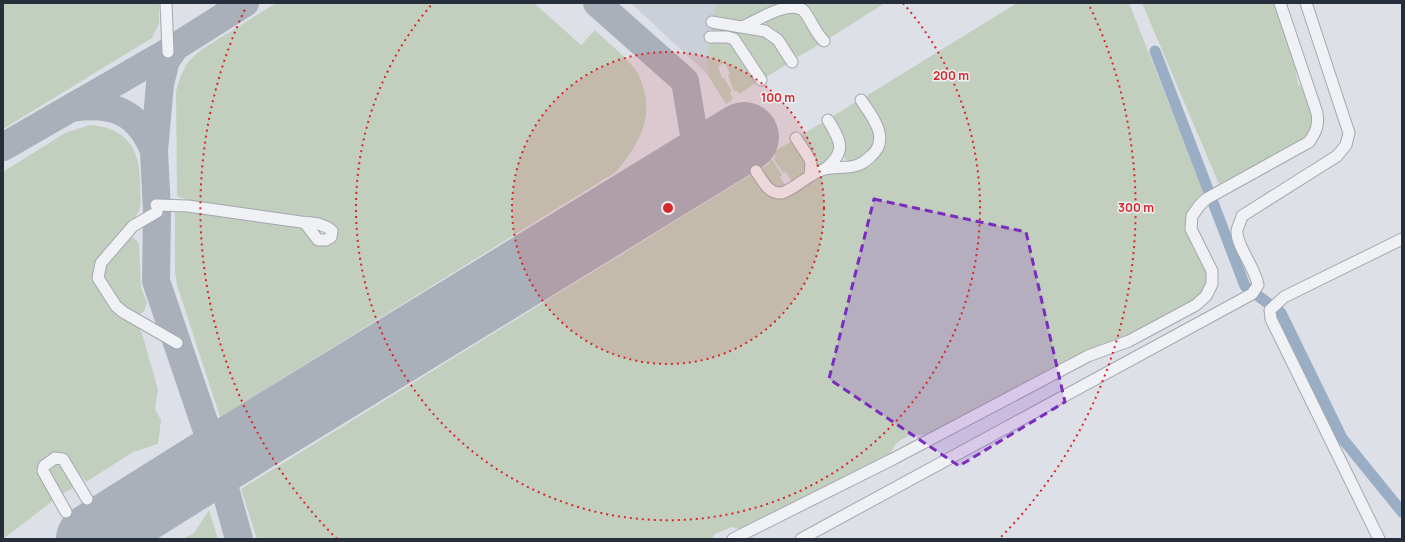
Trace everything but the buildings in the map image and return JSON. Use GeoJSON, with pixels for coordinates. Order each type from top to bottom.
{"type":"FeatureCollection","features":[{"type":"Feature","properties":{"kind":"street"},"geometry":{"type":"LineString","coordinates":[[166,3],[168,52]]}},
{"type":"Feature","properties":{"kind":"street"},"geometry":{"type":"LineString","coordinates":[[733,539],[894,459],[1079,361],[1128,341],[1196,305],[1206,296],[1212,284],[1212,271],[1191,230],[1192,216],[1198,206],[1218,192],[1309,142],[1316,131],[1318,113],[1280,3]]}},
{"type":"Feature","properties":{"kind":"street"},"geometry":{"type":"LineString","coordinates":[[801,539],[1252,294],[1258,285],[1256,274],[1242,247],[1237,231],[1242,216],[1337,156],[1346,145],[1349,133],[1306,3]]}},
{"type":"Feature","properties":{"kind":"street"},"geometry":{"type":"LineString","coordinates":[[742,27],[751,24],[775,6],[793,4],[798,5],[803,9],[824,41]]}},
{"type":"Feature","properties":{"kind":"street"},"geometry":{"type":"LineString","coordinates":[[712,22],[765,31],[773,35],[792,62]]}},
{"type":"Feature","properties":{"kind":"street"},"geometry":{"type":"LineString","coordinates":[[710,37],[727,37],[734,39],[761,80]]}},
{"type":"Feature","properties":{"kind":"street"},"geometry":{"type":"LineString","coordinates":[[825,169],[858,165],[874,153],[878,146],[880,131],[876,122],[861,100]]}},
{"type":"Feature","properties":{"kind":"street"},"geometry":{"type":"LineString","coordinates":[[756,171],[768,189],[776,194],[786,192],[810,176],[825,169],[833,162],[840,151],[838,137],[828,120]]}},
{"type":"Feature","properties":{"kind":"street"},"geometry":{"type":"LineString","coordinates":[[796,138],[811,161],[810,176]]}},
{"type":"Feature","properties":{"kind":"street"},"geometry":{"type":"LineString","coordinates":[[177,343],[123,312],[116,306],[98,278],[101,263],[133,226],[156,208],[188,206],[301,222]]}},
{"type":"Feature","properties":{"kind":"street"},"geometry":{"type":"LineString","coordinates":[[1379,539],[1271,319],[1273,307],[1284,297],[1402,239]]}},
{"type":"Feature","properties":{"kind":"street"},"geometry":{"type":"LineString","coordinates":[[66,512],[43,471],[44,466],[55,458],[63,459],[87,499]]}},
{"type":"Feature","properties":{"kind":"highlighted area"},"geometry":{"type":"Polygon","coordinates":[[[874,199],[1026,232],[1065,402],[959,466],[829,379],[874,199]]]}},
{"type":"Feature","properties":{"kind":"shaded area"},"geometry":{"type":"Polygon","coordinates":[[[631,3],[715,3],[707,74],[631,3]]]}},
{"type":"Feature","properties":{"kind":"green space"},"geometry":{"type":"Polygon","coordinates":[[[3,3],[159,3],[159,24],[152,38],[3,129],[3,3]]]}},
{"type":"Feature","properties":{"kind":"green space"},"geometry":{"type":"Polygon","coordinates":[[[276,3],[534,3],[581,45],[595,30],[624,57],[635,69],[644,88],[646,114],[644,126],[633,150],[616,172],[220,417],[177,285],[175,273],[175,212],[192,210],[297,223],[189,201],[177,196],[176,91],[181,75],[188,62],[201,50],[276,3]],[[300,223],[318,243],[334,230],[300,223]]]}},
{"type":"Feature","properties":{"kind":"green space"},"geometry":{"type":"Polygon","coordinates":[[[715,3],[779,3],[744,24],[713,21],[715,3]]]}},
{"type":"Feature","properties":{"kind":"green space"},"geometry":{"type":"Polygon","coordinates":[[[800,3],[885,3],[828,39],[800,3]]]}},
{"type":"Feature","properties":{"kind":"green space"},"geometry":{"type":"Polygon","coordinates":[[[1017,3],[1129,3],[1204,192],[1191,205],[1188,233],[1202,254],[1209,278],[1205,290],[1196,300],[1125,337],[1070,358],[928,435],[906,437],[897,443],[890,454],[743,530],[731,527],[715,534],[712,539],[257,539],[241,489],[755,172],[770,194],[817,175],[853,170],[884,143],[863,98],[1017,3]]]}},
{"type":"Feature","properties":{"kind":"green space"},"geometry":{"type":"Polygon","coordinates":[[[1142,3],[1277,3],[1298,60],[1295,68],[1298,84],[1307,90],[1315,120],[1306,140],[1219,184],[1142,3]]]}},
{"type":"Feature","properties":{"kind":"green space"},"geometry":{"type":"Polygon","coordinates":[[[797,8],[822,43],[794,59],[766,27],[765,21],[797,8]]]}},
{"type":"Feature","properties":{"kind":"green space"},"geometry":{"type":"Polygon","coordinates":[[[712,24],[766,33],[789,63],[763,79],[734,37],[710,36],[712,24]]]}},
{"type":"Feature","properties":{"kind":"green space"},"geometry":{"type":"Polygon","coordinates":[[[709,38],[733,40],[759,81],[739,94],[737,91],[734,91],[728,76],[730,74],[725,63],[718,66],[722,78],[724,78],[732,91],[730,93],[733,99],[726,104],[707,74],[709,38]]]}},
{"type":"Feature","properties":{"kind":"green space"},"geometry":{"type":"Polygon","coordinates":[[[859,100],[874,123],[876,144],[865,156],[852,163],[845,159],[830,118],[859,100]]]}},
{"type":"Feature","properties":{"kind":"green space"},"geometry":{"type":"Polygon","coordinates":[[[825,121],[838,150],[816,170],[798,137],[825,121]]]}},
{"type":"Feature","properties":{"kind":"green space"},"geometry":{"type":"Polygon","coordinates":[[[90,125],[103,127],[123,136],[135,152],[138,163],[141,199],[139,211],[134,220],[104,252],[98,261],[94,270],[93,281],[110,308],[136,325],[142,333],[158,390],[155,409],[161,420],[158,444],[133,452],[86,482],[62,452],[38,468],[55,499],[3,539],[3,172],[65,133],[90,125]]]}},
{"type":"Feature","properties":{"kind":"green space"},"geometry":{"type":"Polygon","coordinates":[[[795,139],[810,170],[779,192],[758,170],[770,163],[769,161],[772,159],[782,175],[780,177],[786,186],[792,182],[786,172],[783,173],[773,158],[776,157],[773,152],[795,139]]]}},
{"type":"Feature","properties":{"kind":"green space"},"geometry":{"type":"Polygon","coordinates":[[[129,237],[134,238],[139,243],[141,287],[147,303],[144,311],[138,316],[123,308],[104,278],[103,270],[108,261],[129,237]]]}},
{"type":"Feature","properties":{"kind":"green space"},"geometry":{"type":"Polygon","coordinates":[[[56,461],[62,464],[76,486],[61,495],[48,475],[48,466],[56,461]]]}},
{"type":"Feature","properties":{"kind":"green space"},"geometry":{"type":"Polygon","coordinates":[[[209,510],[218,539],[183,539],[194,533],[209,510]]]}},
{"type":"Feature","properties":{"kind":"waterway"},"geometry":{"type":"LineString","coordinates":[[1155,51],[1245,286],[1281,313],[1342,438],[1402,512]]}},
{"type":"Feature","properties":{"kind":"taxiway"},"geometry":{"type":"LineString","coordinates":[[3,147],[161,56],[245,3]]}},
{"type":"Feature","properties":{"kind":"taxiway"},"geometry":{"type":"LineString","coordinates":[[597,3],[685,81],[699,165]]}},
{"type":"Feature","properties":{"kind":"taxiway"},"geometry":{"type":"LineString","coordinates":[[176,46],[166,60],[160,84],[154,151],[157,212],[156,281],[217,460],[239,539]]}},
{"type":"Feature","properties":{"kind":"taxiway"},"geometry":{"type":"LineString","coordinates":[[72,108],[86,106],[99,107],[111,108],[122,112],[132,118],[140,127],[148,137],[154,151]]}},
{"type":"Feature","properties":{"kind":"runway"},"geometry":{"type":"LineString","coordinates":[[91,539],[217,460],[744,137]]}}]}
